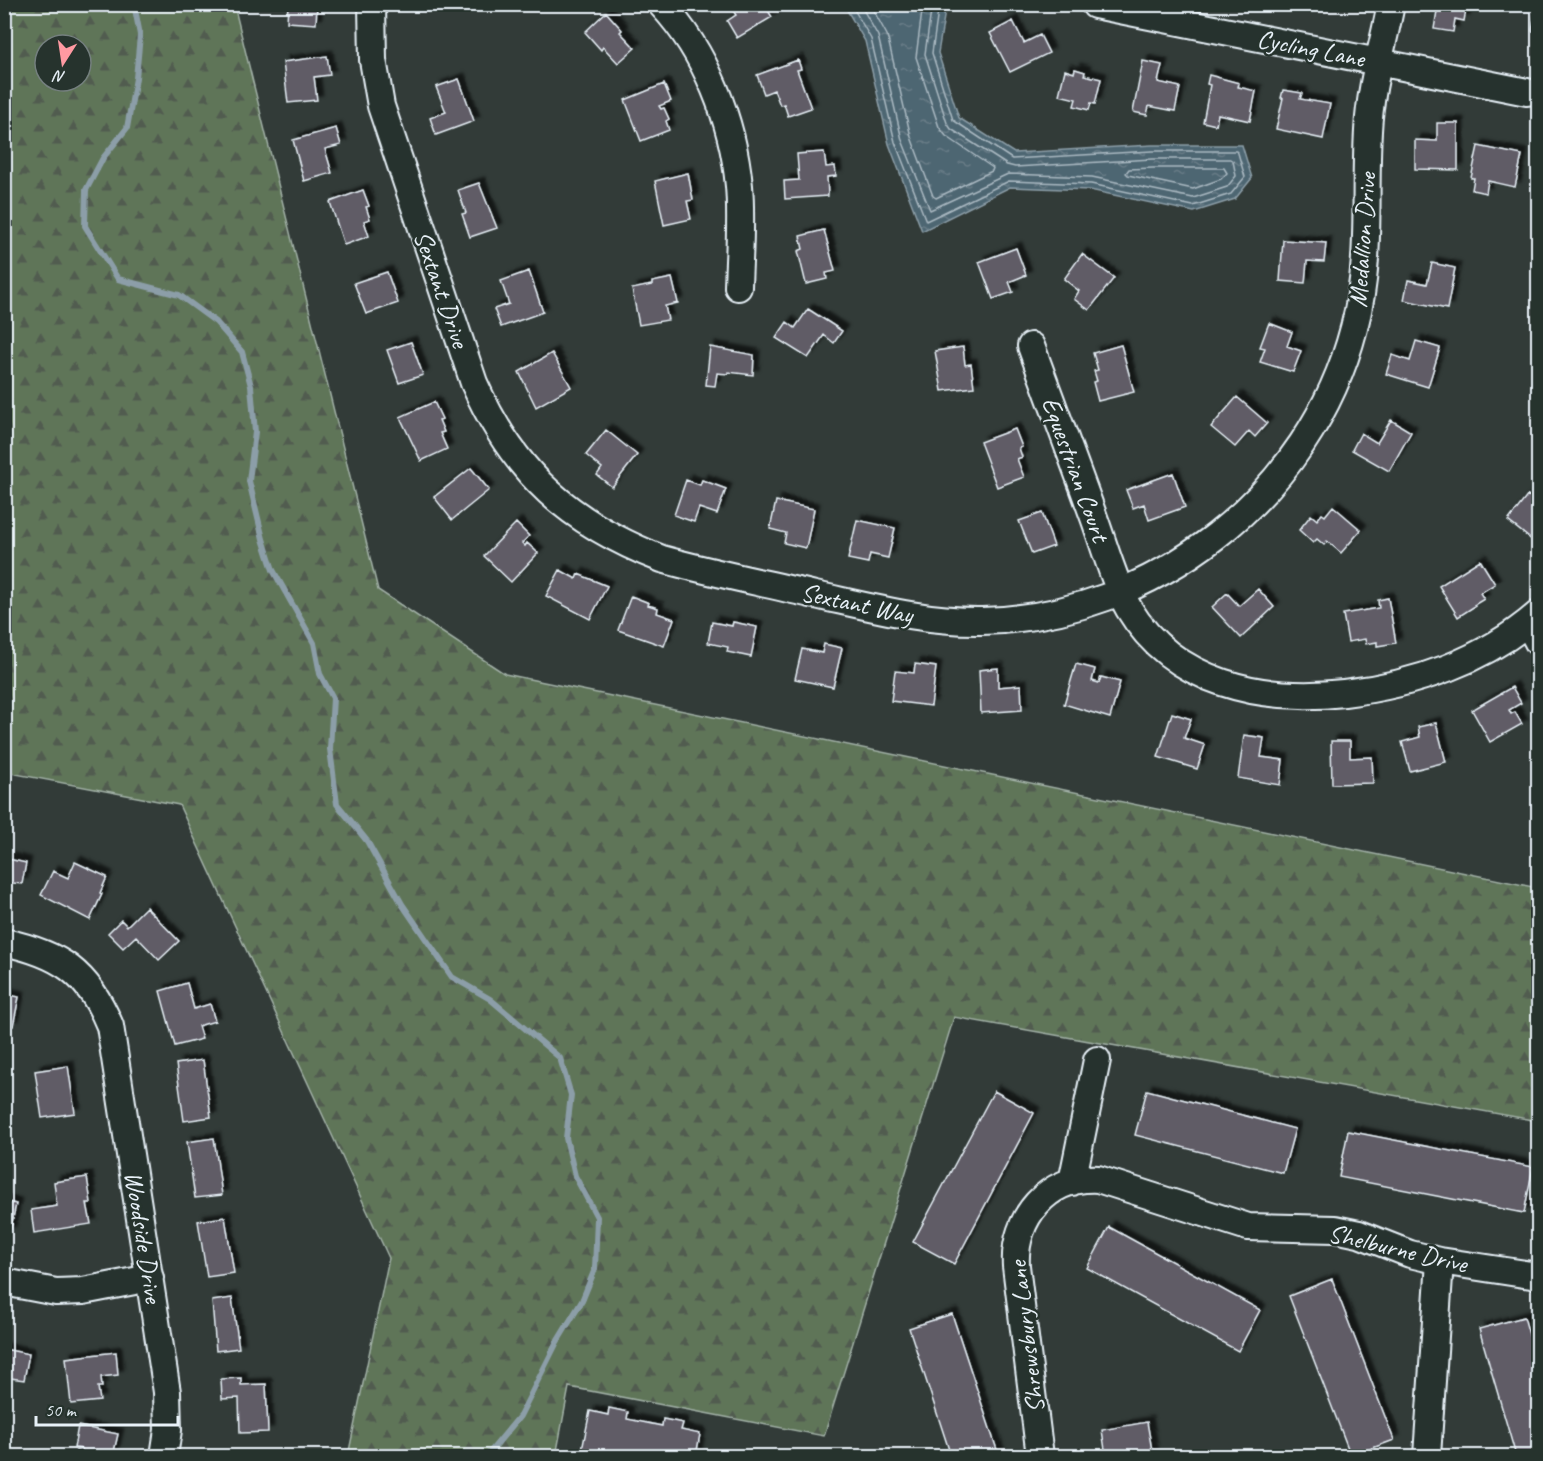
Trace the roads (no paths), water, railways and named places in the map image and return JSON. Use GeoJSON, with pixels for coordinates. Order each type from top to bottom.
{"type":"FeatureCollection","features":[{"type":"Feature","properties":{"kind":"street","name":"Sextant Drive"},"geometry":{"type":"LineString","coordinates":[[372,4],[373,60],[381,106],[474,383],[494,424],[532,476],[565,506],[599,530]]}},
{"type":"Feature","properties":{"kind":"street"},"geometry":{"type":"LineString","coordinates":[[661,4],[687,38],[705,68],[722,108],[729,133],[737,167],[740,203],[738,287]]}},
{"type":"Feature","properties":{"kind":"street","name":"Medallion Drive"},"geometry":{"type":"LineString","coordinates":[[1121,592],[1176,564],[1220,534],[1240,517],[1293,458],[1325,405],[1354,331],[1362,296],[1367,244],[1368,126],[1391,4]]}},
{"type":"Feature","properties":{"kind":"street","name":"Cycling Lane"},"geometry":{"type":"LineString","coordinates":[[1095,5],[1527,92]]}},
{"type":"Feature","properties":{"kind":"street","name":"Equestrian Court"},"geometry":{"type":"LineString","coordinates":[[1031,346],[1128,608],[1161,649],[1197,673],[1247,689],[1273,693],[1327,694],[1380,689],[1441,671],[1474,657],[1505,639],[1535,627]]}},
{"type":"Feature","properties":{"kind":"street","name":"Sextant Way"},"geometry":{"type":"LineString","coordinates":[[599,530],[627,545],[662,559],[897,614],[981,621],[1038,616],[1094,602],[1121,592]]}},
{"type":"Feature","properties":{"kind":"street","name":"Woodside Drive"},"geometry":{"type":"LineString","coordinates":[[4,942],[36,949],[67,965],[87,984],[108,1019],[167,1392],[168,1422],[164,1456]]}},
{"type":"Feature","properties":{"kind":"street"},"geometry":{"type":"LineString","coordinates":[[1061,1187],[1096,1060]]}},
{"type":"Feature","properties":{"kind":"street","name":"Shelburne Drive"},"geometry":{"type":"LineString","coordinates":[[1061,1187],[1098,1179],[1248,1227],[1335,1228],[1359,1234],[1410,1254],[1440,1261],[1539,1276]]}},
{"type":"Feature","properties":{"kind":"street","name":"Shrewsbury Lane"},"geometry":{"type":"LineString","coordinates":[[1040,1456],[1015,1257],[1017,1242],[1026,1218],[1036,1203],[1061,1187]]}},
{"type":"Feature","properties":{"kind":"street"},"geometry":{"type":"LineString","coordinates":[[1427,1456],[1440,1261]]}},
{"type":"Feature","properties":{"kind":"street"},"geometry":{"type":"LineString","coordinates":[[4,1282],[56,1292],[83,1291],[150,1278]]}},
{"type":"Feature","properties":{"kind":"water"},"geometry":{"type":"Polygon","coordinates":[[[844,5],[946,5],[938,53],[959,118],[1014,153],[1152,145],[1242,145],[1252,178],[1235,199],[1194,212],[1090,190],[1010,187],[922,231],[889,144],[865,41],[844,5]]]}},
{"type":"Feature","properties":{"kind":"waterway"},"geometry":{"type":"LineString","coordinates":[[134,4],[140,35],[136,78],[127,128],[103,158],[86,190],[85,226],[118,279],[179,295],[216,322],[242,352],[251,386],[255,432],[249,481],[273,570],[314,643],[320,674],[333,698],[330,749],[337,804],[367,841],[402,904],[452,977],[490,999],[560,1058],[571,1095],[566,1138],[575,1176],[597,1217],[595,1269],[582,1301],[557,1342],[520,1416],[487,1456]]}}]}
